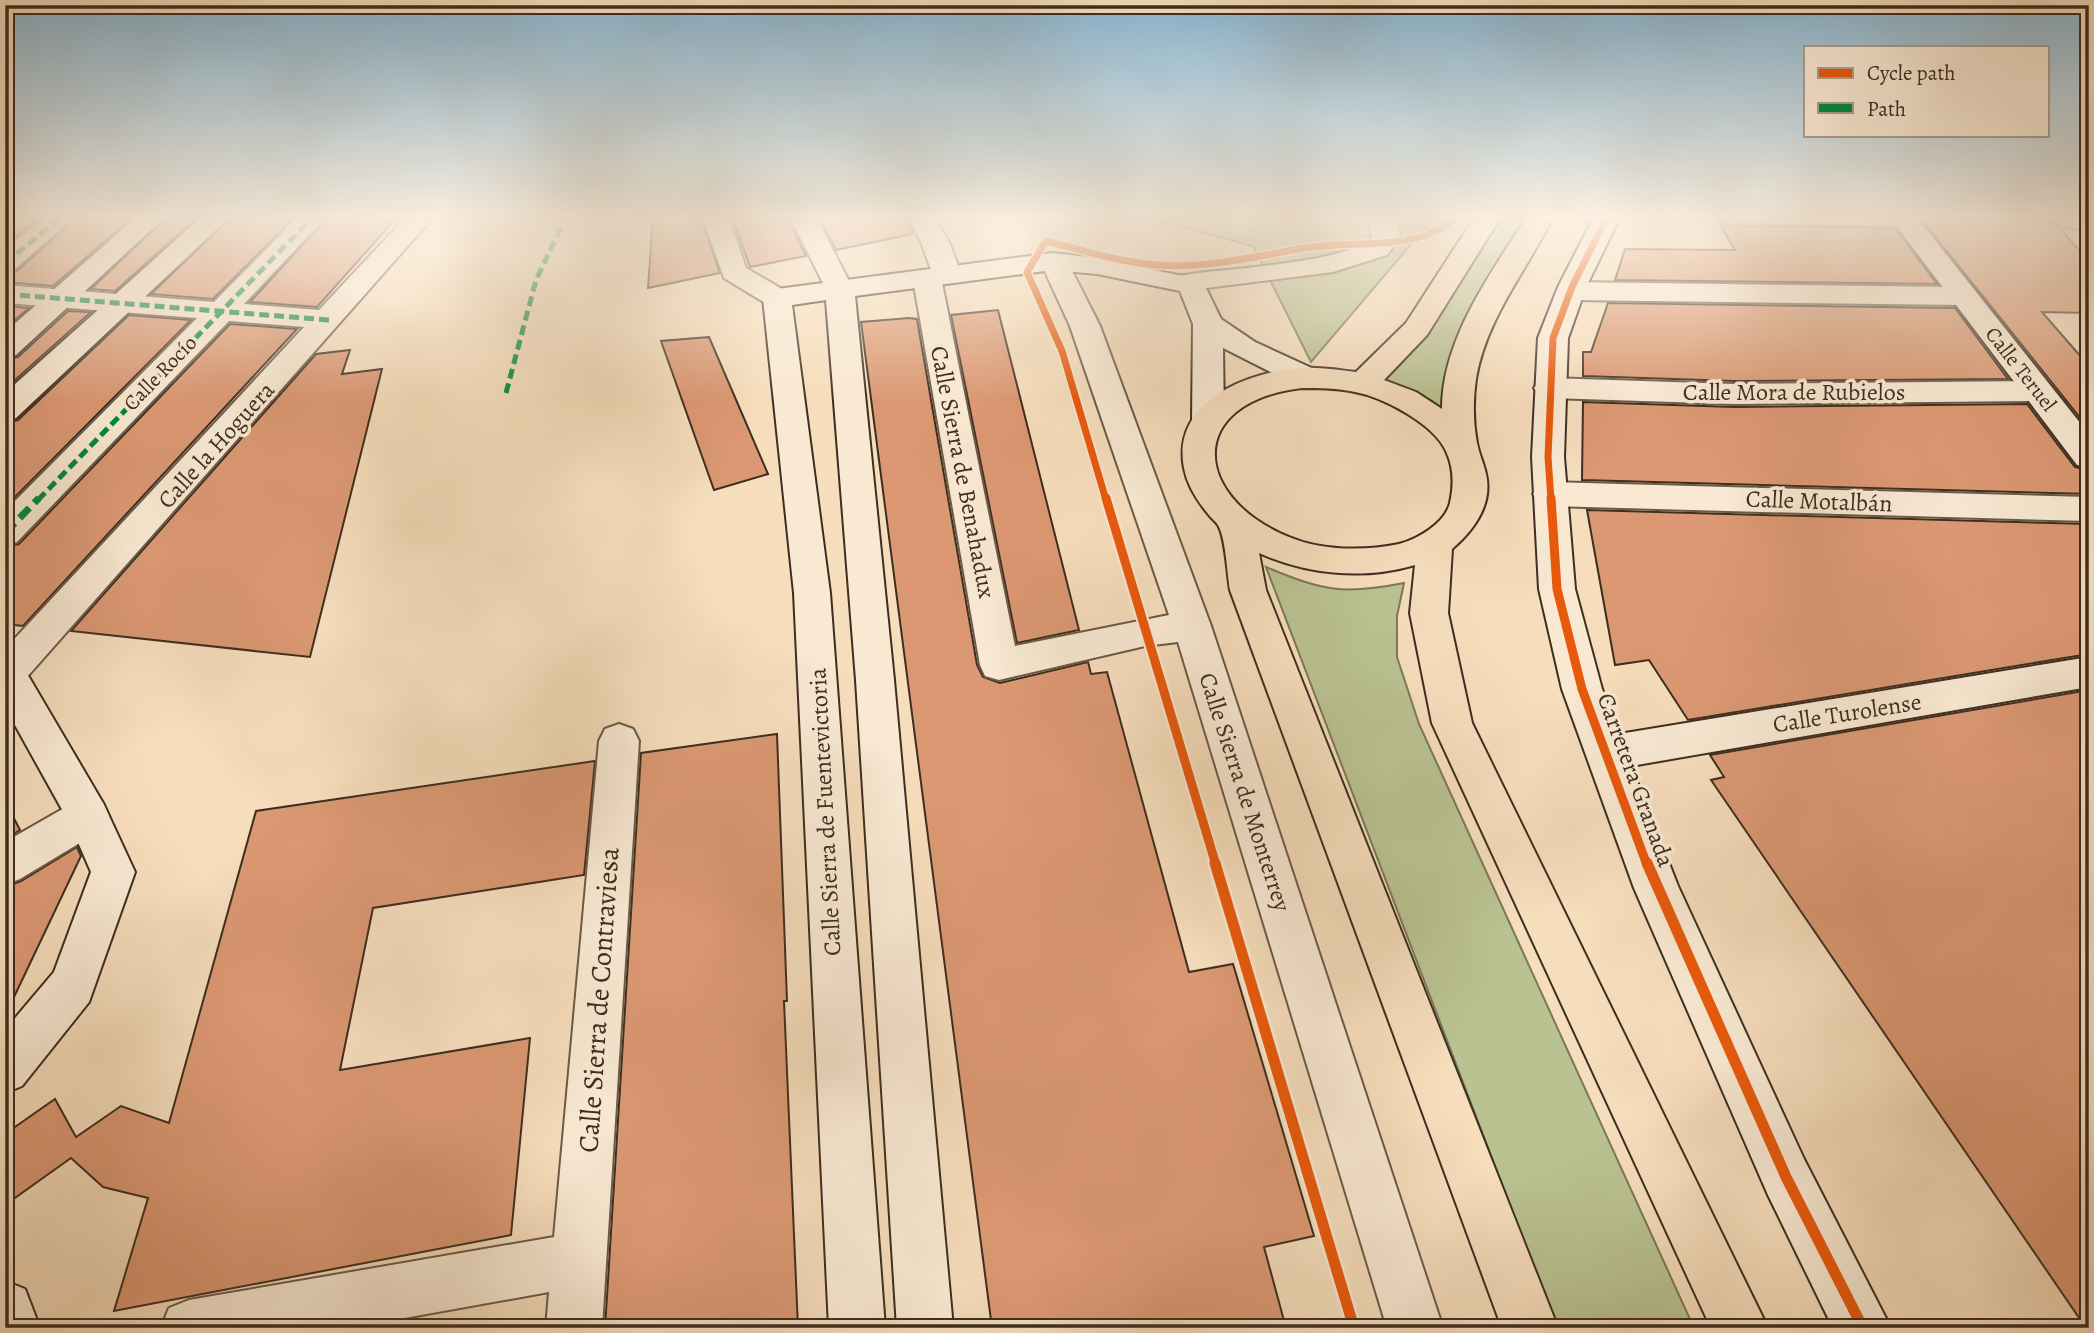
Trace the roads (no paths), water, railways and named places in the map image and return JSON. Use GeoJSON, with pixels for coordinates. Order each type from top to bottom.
{"type":"FeatureCollection","features":[{"type":"Feature","properties":{"kind":"main road"},"geometry":{"type":"LineString","coordinates":[[1363,383],[1418,329],[1450,277]]}},
{"type":"Feature","properties":{"kind":"main road"},"geometry":{"type":"LineString","coordinates":[[1461,446],[1437,419],[1403,397],[1363,383],[1305,377],[1265,383],[1232,398],[1208,420],[1197,452],[1206,488],[1236,522],[1280,547],[1335,561],[1389,560],[1434,544],[1464,516],[1473,481],[1461,446],[1459,385],[1468,355],[1506,277]]}},
{"type":"Feature","properties":{"kind":"main road"},"geometry":{"type":"LineString","coordinates":[[1236,522],[1248,590],[1530,1328]]}},
{"type":"Feature","properties":{"kind":"main road"},"geometry":{"type":"LineString","coordinates":[[1434,544],[1429,613],[1452,723],[1741,1328]]}},
{"type":"Feature","properties":{"kind":"street"},"geometry":{"type":"LineString","coordinates":[[5,348],[84,277]]}},
{"type":"Feature","properties":{"kind":"street"},"geometry":{"type":"LineString","coordinates":[[5,411],[150,277]]}},
{"type":"Feature","properties":{"kind":"street","name":"Calle Rocío"},"geometry":{"type":"LineString","coordinates":[[5,533],[253,277]]}},
{"type":"Feature","properties":{"kind":"street","name":"Calle la Hoguera"},"geometry":{"type":"LineString","coordinates":[[7,673],[367,277]]}},
{"type":"Feature","properties":{"kind":"street"},"geometry":{"type":"LineString","coordinates":[[743,277],[777,298],[936,277]]}},
{"type":"Feature","properties":{"kind":"street"},"geometry":{"type":"LineString","coordinates":[[833,277],[840,291],[876,680],[925,1328]]}},
{"type":"Feature","properties":{"kind":"street","name":"Calle Sierra de Benahadux"},"geometry":{"type":"LineString","coordinates":[[937,277],[999,665],[1145,632],[1192,626]]}},
{"type":"Feature","properties":{"kind":"street","name":"Calle Sierra de Monterrey"},"geometry":{"type":"LineString","coordinates":[[1062,277],[1085,326],[1192,626],[1415,1328]]}},
{"type":"Feature","properties":{"kind":"street"},"geometry":{"type":"LineString","coordinates":[[1149,277],[1178,283],[1231,277]]}},
{"type":"Feature","properties":{"kind":"street","name":"Carretera Granada"},"geometry":{"type":"LineString","coordinates":[[1578,277],[1553,338],[1550,494],[1557,589],[1582,689],[1661,901],[1786,1177],[1863,1328]]}},
{"type":"Feature","properties":{"kind":"street","name":"Calle Teruel"},"geometry":{"type":"LineString","coordinates":[[1949,277],[2089,457]]}},
{"type":"Feature","properties":{"kind":"street"},"geometry":{"type":"LineString","coordinates":[[1191,282],[1209,324],[1208,420]]}},
{"type":"Feature","properties":{"kind":"street"},"geometry":{"type":"LineString","coordinates":[[1571,291],[1964,296]]}},
{"type":"Feature","properties":{"kind":"street"},"geometry":{"type":"LineString","coordinates":[[5,294],[329,320]]}},
{"type":"Feature","properties":{"kind":"street","name":"Calle Sierra de Fuentevictoria"},"geometry":{"type":"LineString","coordinates":[[777,298],[812,593],[857,1328]]}},
{"type":"Feature","properties":{"kind":"street"},"geometry":{"type":"LineString","coordinates":[[1209,324],[1244,349],[1305,377]]}},
{"type":"Feature","properties":{"kind":"street","name":"Calle Mora de Rubielos"},"geometry":{"type":"LineString","coordinates":[[1550,388],[1734,394],[2037,391]]}},
{"type":"Feature","properties":{"kind":"street","name":"Calle Motalbán"},"geometry":{"type":"LineString","coordinates":[[1550,494],[2089,509]]}},
{"type":"Feature","properties":{"kind":"street","name":"Calle Turolense"},"geometry":{"type":"LineString","coordinates":[[1605,753],[2089,672]]}},
{"type":"Feature","properties":{"kind":"street"},"geometry":{"type":"LineString","coordinates":[[5,1069],[72,986],[113,872],[88,816],[7,673]]}},
{"type":"Feature","properties":{"kind":"street","name":"Calle Sierra de Contraviesa"},"geometry":{"type":"LineString","coordinates":[[573,1328],[619,741]]}},
{"type":"Feature","properties":{"kind":"street"},"geometry":{"type":"LineString","coordinates":[[5,865],[88,816]]}},
{"type":"Feature","properties":{"kind":"street"},"geometry":{"type":"LineString","coordinates":[[189,1328],[579,1260]]}},
{"type":"Feature","properties":{"kind":"street"},"geometry":{"type":"LineString","coordinates":[[5,1309],[12,1328]]}}]}
